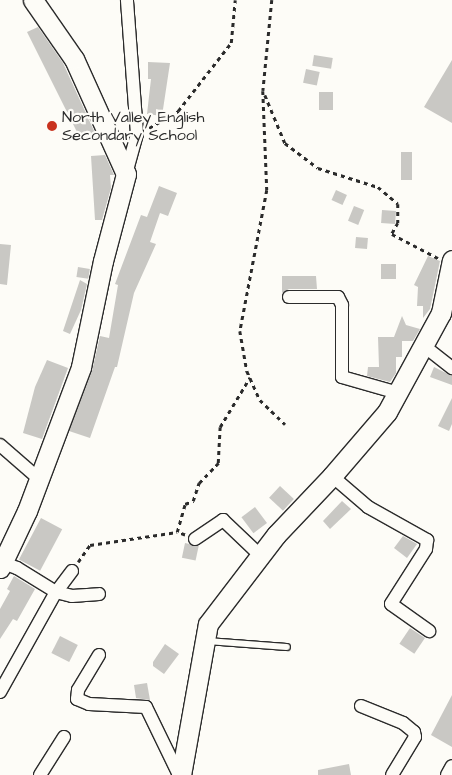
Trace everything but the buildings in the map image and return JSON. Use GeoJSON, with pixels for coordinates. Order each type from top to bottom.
{"type":"FeatureCollection","features":[{"type":"Feature","properties":{"kind":"street"},"geometry":{"type":"LineString","coordinates":[[33,0],[74,59],[126,174]]}},
{"type":"Feature","properties":{"kind":"street"},"geometry":{"type":"LineString","coordinates":[[99,594],[72,596],[56,592],[1,566],[38,478],[81,367],[102,261],[137,134],[127,0]]}},
{"type":"Feature","properties":{"kind":"street"},"geometry":{"type":"LineString","coordinates":[[180,775],[203,640],[217,608],[385,414],[424,346],[447,314],[451,262]]}},
{"type":"Feature","properties":{"kind":"street"},"geometry":{"type":"LineString","coordinates":[[289,297],[338,297],[342,304],[342,377],[398,393]]}},
{"type":"Feature","properties":{"kind":"street"},"geometry":{"type":"LineString","coordinates":[[424,346],[452,368]]}},
{"type":"Feature","properties":{"kind":"street"},"geometry":{"type":"LineString","coordinates":[[0,445],[38,478]]}},
{"type":"Feature","properties":{"kind":"street"},"geometry":{"type":"LineString","coordinates":[[332,476],[368,508],[427,540],[426,549],[391,604],[429,631]]}},
{"type":"Feature","properties":{"kind":"street"},"geometry":{"type":"LineString","coordinates":[[196,539],[223,520],[261,556]]}},
{"type":"Feature","properties":{"kind":"street"},"geometry":{"type":"LineString","coordinates":[[0,692],[56,592],[72,571]]}},
{"type":"Feature","properties":{"kind":"street"},"geometry":{"type":"LineString","coordinates":[[99,655],[78,690],[78,699],[88,704],[146,707],[180,775]]}},
{"type":"Feature","properties":{"kind":"street"},"geometry":{"type":"LineString","coordinates":[[361,706],[404,723],[414,732],[415,737],[392,775]]}},
{"type":"Feature","properties":{"kind":"street"},"geometry":{"type":"LineString","coordinates":[[40,775],[64,737]]}},
{"type":"Feature","properties":{"kind":"street"},"geometry":{"type":"LineString","coordinates":[[447,775],[452,766]]}},
{"type":"Feature","properties":{"kind":"lane"},"geometry":{"type":"LineString","coordinates":[[203,640],[287,647]]}},
{"type":"Feature","properties":{"kind":"path"},"geometry":{"type":"LineString","coordinates":[[137,134],[178,111],[232,43],[235,0]]}},
{"type":"Feature","properties":{"kind":"path"},"geometry":{"type":"LineString","coordinates":[[272,0],[263,91],[268,190],[240,331],[250,377],[260,400],[285,424]]}},
{"type":"Feature","properties":{"kind":"path"},"geometry":{"type":"LineString","coordinates":[[263,91],[285,143],[318,168],[378,187],[398,204],[398,222],[392,234],[451,262]]}},
{"type":"Feature","properties":{"kind":"path"},"geometry":{"type":"LineString","coordinates":[[177,532],[185,504],[193,500],[199,483],[218,462],[220,427],[250,377]]}},
{"type":"Feature","properties":{"kind":"path"},"geometry":{"type":"LineString","coordinates":[[72,571],[90,545],[177,532],[196,539]]}},
{"type":"Feature","properties":{"kind":"place","name":"North Valley English Secondary School"},"geometry":{"type":"Point","coordinates":[52,126]}}]}
